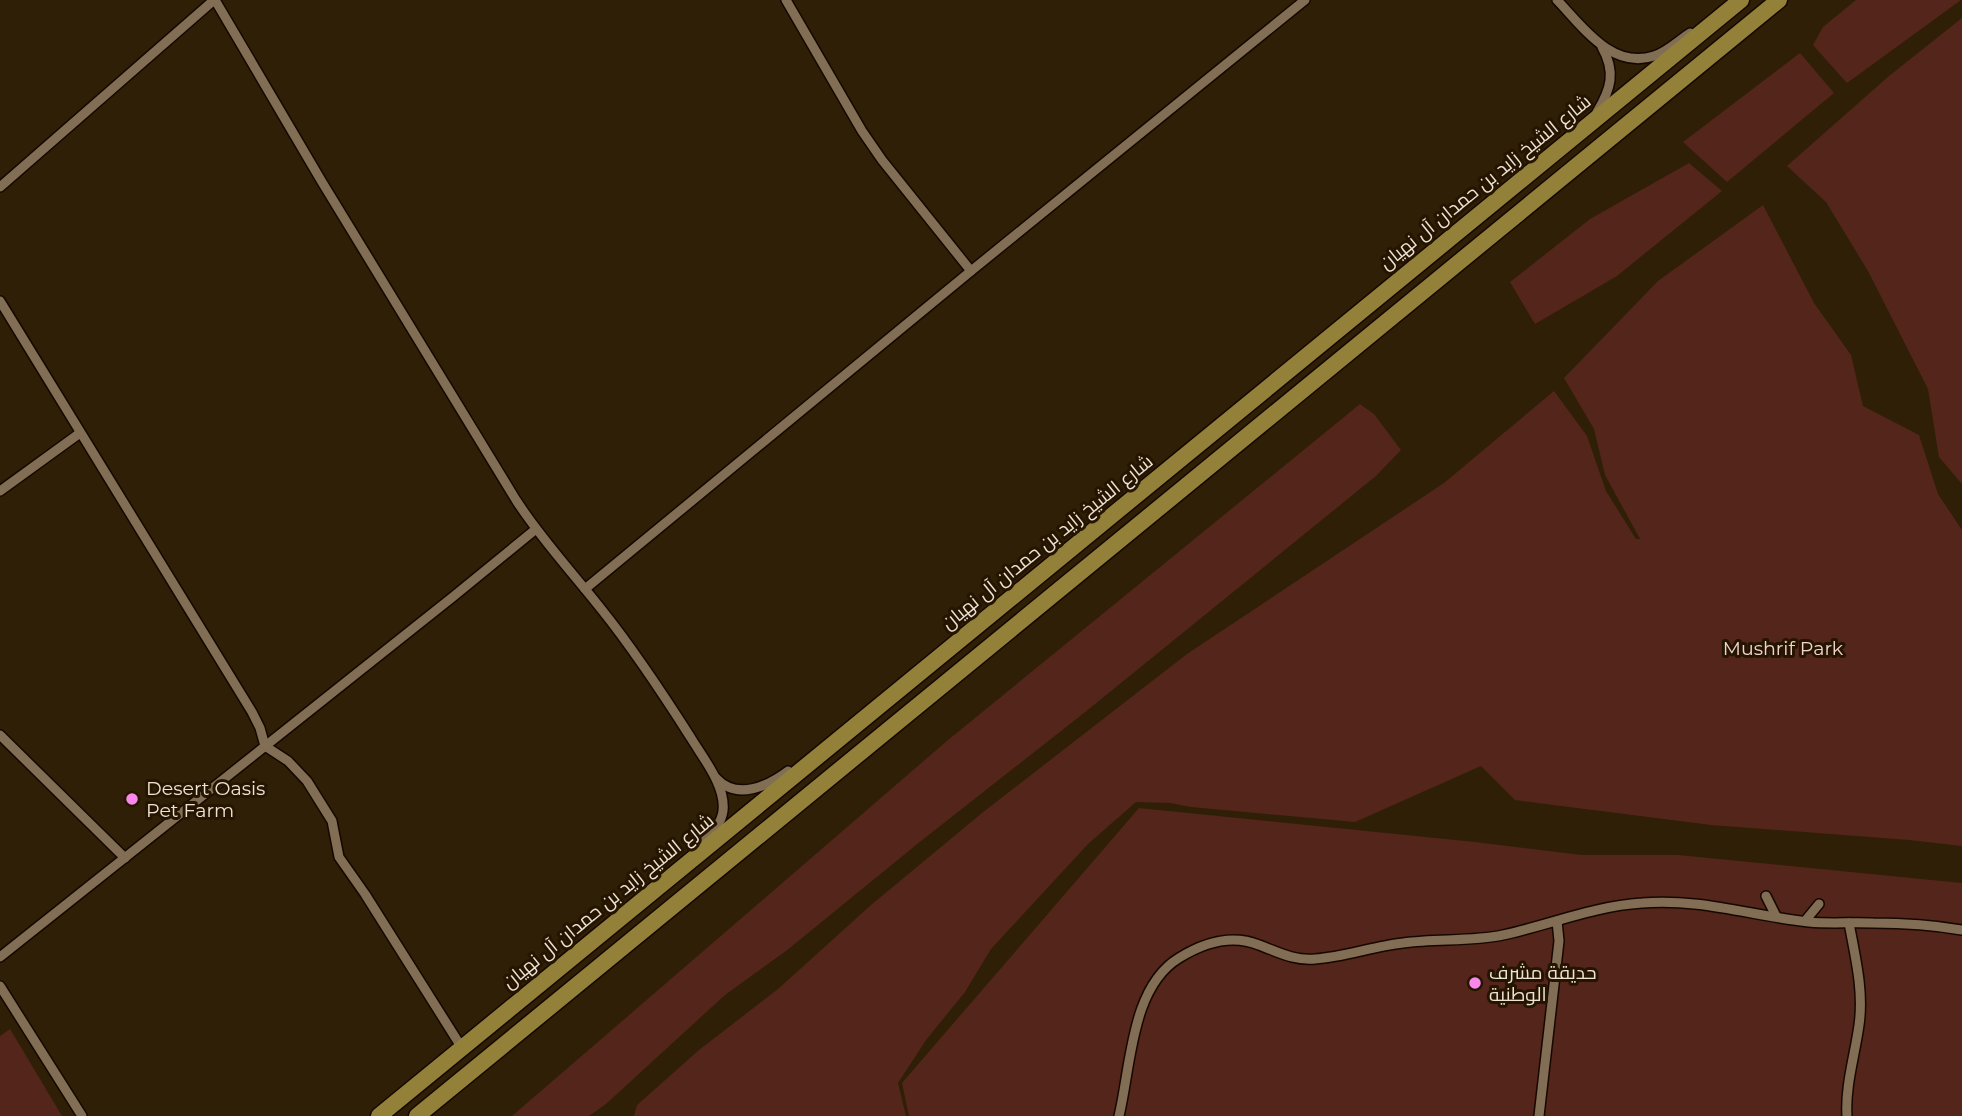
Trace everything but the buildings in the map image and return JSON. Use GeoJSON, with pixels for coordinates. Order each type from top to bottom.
{"type":"FeatureCollection","features":[{"type":"Feature","properties":{"kind":"highway","name":"شارع الشيخ زايد بن حمدان آل نهيان"},"geometry":{"type":"LineString","coordinates":[[379,1116],[1741,0]]}},
{"type":"Feature","properties":{"kind":"highway"},"geometry":{"type":"LineString","coordinates":[[418,1116],[1779,0]]}},
{"type":"Feature","properties":{"kind":"street"},"geometry":{"type":"LineString","coordinates":[[0,187],[215,0],[322,182],[516,500],[636,656],[719,782],[737,790],[757,788],[774,782],[800,763],[830,747]]}},
{"type":"Feature","properties":{"kind":"street"},"geometry":{"type":"LineString","coordinates":[[786,0],[871,144],[971,271]]}},
{"type":"Feature","properties":{"kind":"street"},"geometry":{"type":"LineString","coordinates":[[585,589],[1305,0]]}},
{"type":"Feature","properties":{"kind":"street"},"geometry":{"type":"LineString","coordinates":[[1557,0],[1601,46],[1608,57],[1611,83],[1607,95],[1588,125]]}},
{"type":"Feature","properties":{"kind":"street"},"geometry":{"type":"LineString","coordinates":[[1601,46],[1622,57],[1646,58],[1657,55],[1726,12]]}},
{"type":"Feature","properties":{"kind":"street"},"geometry":{"type":"LineString","coordinates":[[0,301],[252,712],[265,746],[288,761],[307,781],[332,821],[340,858],[462,1048]]}},
{"type":"Feature","properties":{"kind":"street"},"geometry":{"type":"LineString","coordinates":[[0,491],[80,433]]}},
{"type":"Feature","properties":{"kind":"street"},"geometry":{"type":"LineString","coordinates":[[0,957],[536,529]]}},
{"type":"Feature","properties":{"kind":"street"},"geometry":{"type":"LineString","coordinates":[[0,735],[125,858]]}},
{"type":"Feature","properties":{"kind":"street"},"geometry":{"type":"LineString","coordinates":[[681,869],[720,821],[722,797],[713,774]]}},
{"type":"Feature","properties":{"kind":"street"},"geometry":{"type":"LineString","coordinates":[[1766,896],[1776,916]]}},
{"type":"Feature","properties":{"kind":"street"},"geometry":{"type":"LineString","coordinates":[[1119,1116],[1144,1000],[1164,970],[1178,958],[1213,942],[1239,940],[1256,943],[1289,957],[1315,959],[1399,943],[1494,937],[1622,905],[1662,902],[1702,904],[1805,921],[1913,924],[1962,930]]}},
{"type":"Feature","properties":{"kind":"street"},"geometry":{"type":"LineString","coordinates":[[1805,921],[1819,904]]}},
{"type":"Feature","properties":{"kind":"street"},"geometry":{"type":"LineString","coordinates":[[1539,1116],[1559,946],[1560,931],[1557,921]]}},
{"type":"Feature","properties":{"kind":"street"},"geometry":{"type":"LineString","coordinates":[[1847,1116],[1847,1099],[1860,1023],[1859,981],[1849,923]]}},
{"type":"Feature","properties":{"kind":"street"},"geometry":{"type":"LineString","coordinates":[[0,986],[82,1116]]}},
{"type":"Feature","properties":{"kind":"green space"},"geometry":{"type":"Polygon","coordinates":[[[1856,0],[1961,0],[1847,83],[1813,45],[1823,27],[1856,0]]]}},
{"type":"Feature","properties":{"kind":"green space"},"geometry":{"type":"Polygon","coordinates":[[[1962,18],[1962,484],[1939,457],[1928,389],[1868,271],[1826,202],[1787,166],[1889,76],[1962,18]]]}},
{"type":"Feature","properties":{"kind":"green space"},"geometry":{"type":"Polygon","coordinates":[[[1800,53],[1834,93],[1727,182],[1683,142],[1800,53]]]}},
{"type":"Feature","properties":{"kind":"green space"},"geometry":{"type":"Polygon","coordinates":[[[1689,163],[1722,191],[1617,276],[1535,324],[1510,282],[1590,219],[1689,163]]]}},
{"type":"Feature","properties":{"kind":"green space","name":"Mushrif Park"},"geometry":{"type":"Polygon","coordinates":[[[1763,205],[1814,303],[1851,355],[1863,406],[1919,435],[1938,494],[1962,530],[1962,846],[1711,825],[1515,800],[1481,766],[1355,822],[1136,802],[1088,844],[991,949],[965,992],[926,1040],[898,1083],[906,1116],[634,1116],[637,1105],[699,1050],[778,989],[871,905],[982,813],[1187,654],[1444,483],[1554,391],[1587,436],[1606,491],[1636,539],[1640,539],[1605,475],[1594,429],[1564,378],[1658,281],[1763,205]]]}},
{"type":"Feature","properties":{"kind":"green space"},"geometry":{"type":"Polygon","coordinates":[[[1360,404],[1374,414],[1401,450],[1376,476],[786,951],[725,995],[606,1104],[589,1116],[512,1116],[948,740],[1360,404]]]}},
{"type":"Feature","properties":{"kind":"green space","name":"حديقة مشرف الوطنية"},"geometry":{"type":"Polygon","coordinates":[[[1139,808],[1582,855],[1678,855],[1962,883],[1962,1116],[909,1116],[902,1083],[1139,808]]]}},
{"type":"Feature","properties":{"kind":"green space"},"geometry":{"type":"Polygon","coordinates":[[[10,1029],[62,1116],[0,1116],[0,1036],[10,1029]]]}},
{"type":"Feature","properties":{"kind":"place","name":"Desert Oasis Pet Farm"},"geometry":{"type":"Point","coordinates":[132,799]}},
{"type":"Feature","properties":{"kind":"place","name":"حديقة مشرف الوطنية"},"geometry":{"type":"Point","coordinates":[1475,983]}}]}
